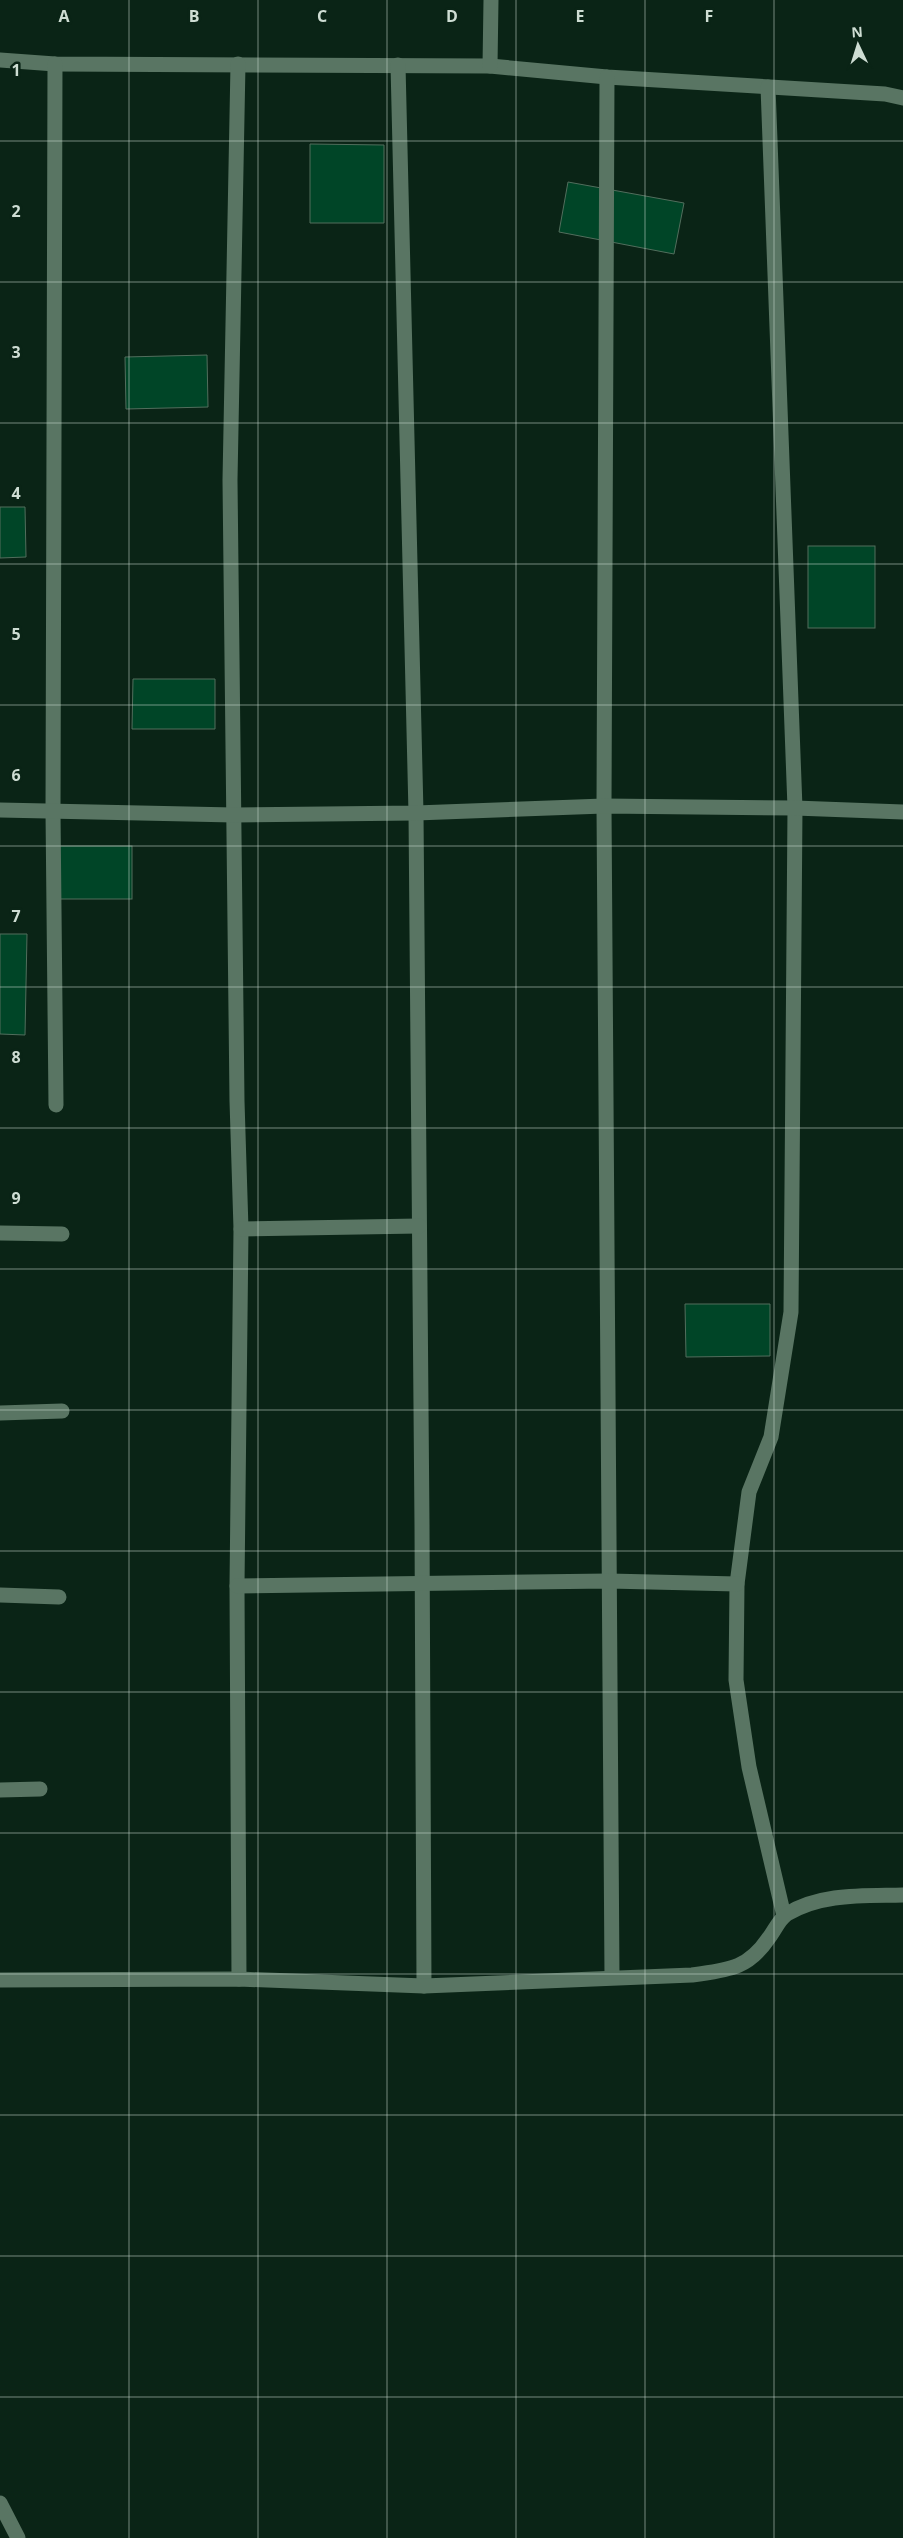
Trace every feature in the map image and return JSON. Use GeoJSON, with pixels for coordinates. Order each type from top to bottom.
{"type":"FeatureCollection","features":[{"type":"Feature","properties":{"kind":"street"},"geometry":{"type":"LineString","coordinates":[[490,66],[491,0]]}},
{"type":"Feature","properties":{"kind":"street"},"geometry":{"type":"LineString","coordinates":[[0,60],[55,64],[490,66],[606,76],[885,94],[903,98]]}},
{"type":"Feature","properties":{"kind":"street"},"geometry":{"type":"LineString","coordinates":[[55,64],[53,812],[56,1105]]}},
{"type":"Feature","properties":{"kind":"street"},"geometry":{"type":"LineString","coordinates":[[238,64],[230,480],[237,1101],[241,1229],[237,1586],[239,1979]]}},
{"type":"Feature","properties":{"kind":"street"},"geometry":{"type":"LineString","coordinates":[[398,66],[416,813],[423,1584],[424,1986]]}},
{"type":"Feature","properties":{"kind":"street"},"geometry":{"type":"LineString","coordinates":[[606,76],[604,806],[612,1977]]}},
{"type":"Feature","properties":{"kind":"street"},"geometry":{"type":"LineString","coordinates":[[768,87],[795,808],[791,1312],[771,1437],[749,1492],[737,1584],[736,1680],[749,1767],[784,1916]]}},
{"type":"Feature","properties":{"kind":"street"},"geometry":{"type":"LineString","coordinates":[[0,810],[234,815],[416,813],[604,806],[795,808],[903,812]]}},
{"type":"Feature","properties":{"kind":"street"},"geometry":{"type":"LineString","coordinates":[[241,1229],[419,1226]]}},
{"type":"Feature","properties":{"kind":"street"},"geometry":{"type":"LineString","coordinates":[[0,1233],[62,1234]]}},
{"type":"Feature","properties":{"kind":"street"},"geometry":{"type":"LineString","coordinates":[[0,1413],[62,1411]]}},
{"type":"Feature","properties":{"kind":"street"},"geometry":{"type":"LineString","coordinates":[[237,1586],[609,1581],[737,1584]]}},
{"type":"Feature","properties":{"kind":"street"},"geometry":{"type":"LineString","coordinates":[[0,1595],[59,1597]]}},
{"type":"Feature","properties":{"kind":"street"},"geometry":{"type":"LineString","coordinates":[[0,1790],[40,1790]]}},
{"type":"Feature","properties":{"kind":"street"},"geometry":{"type":"LineString","coordinates":[[0,1980],[239,1979],[424,1986],[692,1975],[726,1970],[752,1960],[784,1916],[807,1903],[851,1896],[903,1896]]}},
{"type":"Feature","properties":{"kind":"street"},"geometry":{"type":"LineString","coordinates":[[0,2503],[18,2538]]}},
{"type":"Feature","properties":{"kind":"building"},"geometry":{"type":"Polygon","coordinates":[[[310,144],[384,145],[384,223],[310,223],[310,144]]]}},
{"type":"Feature","properties":{"kind":"building"},"geometry":{"type":"Polygon","coordinates":[[[568,182],[684,203],[674,254],[559,232],[568,182]]]}},
{"type":"Feature","properties":{"kind":"building"},"geometry":{"type":"Polygon","coordinates":[[[207,355],[208,407],[126,409],[125,357],[207,355]]]}},
{"type":"Feature","properties":{"kind":"building"},"geometry":{"type":"Polygon","coordinates":[[[0,507],[25,507],[26,557],[0,558],[0,507]]]}},
{"type":"Feature","properties":{"kind":"building"},"geometry":{"type":"Polygon","coordinates":[[[808,546],[875,546],[875,628],[808,628],[808,546]]]}},
{"type":"Feature","properties":{"kind":"building"},"geometry":{"type":"Polygon","coordinates":[[[133,679],[215,679],[215,729],[132,729],[133,679]]]}},
{"type":"Feature","properties":{"kind":"building"},"geometry":{"type":"Polygon","coordinates":[[[58,846],[132,846],[132,899],[58,899],[58,846]]]}},
{"type":"Feature","properties":{"kind":"building"},"geometry":{"type":"Polygon","coordinates":[[[0,934],[27,934],[25,1035],[0,1034],[0,934]]]}},
{"type":"Feature","properties":{"kind":"building"},"geometry":{"type":"Polygon","coordinates":[[[685,1304],[770,1304],[770,1356],[686,1357],[685,1304]]]}}]}
